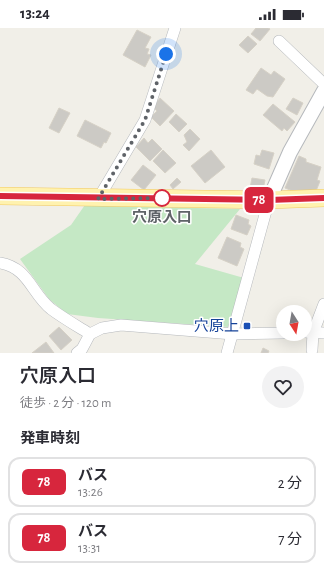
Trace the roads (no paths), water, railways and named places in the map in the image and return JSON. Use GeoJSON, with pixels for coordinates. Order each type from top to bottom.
{"type":"FeatureCollection","features":[{"type":"Feature","properties":{"kind":"main road"},"geometry":{"type":"LineString","coordinates":[[0,196],[98,199],[177,198],[269,200],[324,198]]}},
{"type":"Feature","properties":{"kind":"street"},"geometry":{"type":"LineString","coordinates":[[98,199],[145,120],[175,28]]}},
{"type":"Feature","properties":{"kind":"street"},"geometry":{"type":"LineString","coordinates":[[279,41],[324,84]]}},
{"type":"Feature","properties":{"kind":"street"},"geometry":{"type":"LineString","coordinates":[[228,353],[269,200],[290,152],[324,92]]}},
{"type":"Feature","properties":{"kind":"street"},"geometry":{"type":"LineString","coordinates":[[0,263],[7,264],[21,270],[50,308],[90,334]]}},
{"type":"Feature","properties":{"kind":"street"},"geometry":{"type":"LineString","coordinates":[[312,350],[314,333],[324,304]]}},
{"type":"Feature","properties":{"kind":"street"},"geometry":{"type":"LineString","coordinates":[[81,352],[90,334],[102,328],[121,325],[233,334],[276,333]]}},
{"type":"Feature","properties":{"kind":"place","name":"穴原入口"},"geometry":{"type":"Point","coordinates":[162,198]}},
{"type":"Feature","properties":{"kind":"place","name":"穴原上"},"geometry":{"type":"Point","coordinates":[247,326]}}]}
